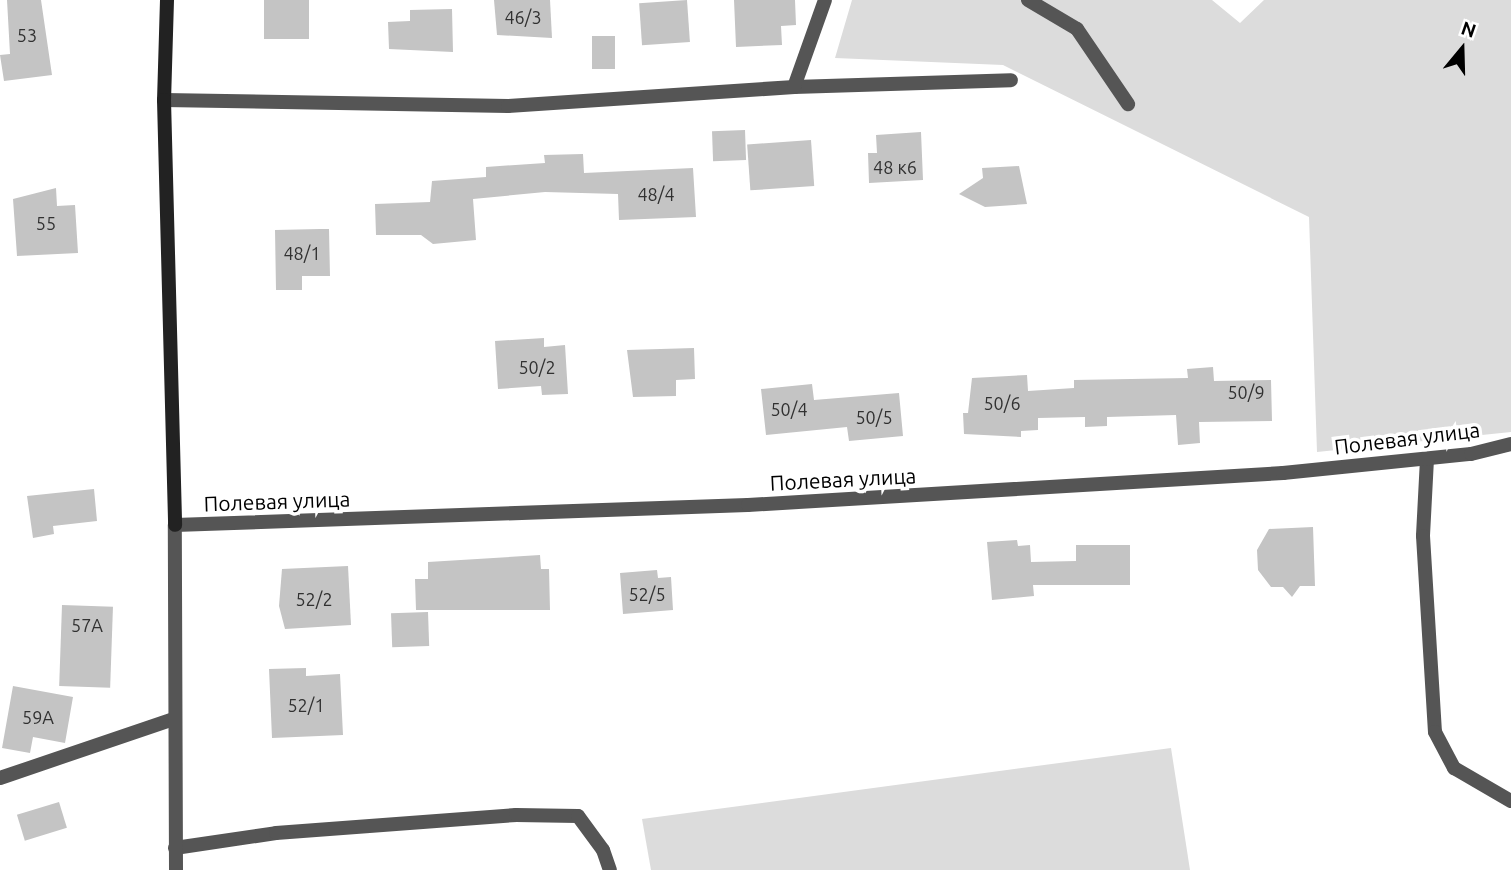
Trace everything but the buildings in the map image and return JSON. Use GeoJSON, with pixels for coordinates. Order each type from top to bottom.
{"type":"FeatureCollection","features":[{"type":"Feature","properties":{"kind":"street","name":"Полевая улица"},"geometry":{"type":"LineString","coordinates":[[167,0],[164,100],[175,525],[173,719],[176,870]]}},
{"type":"Feature","properties":{"kind":"street"},"geometry":{"type":"LineString","coordinates":[[794,86],[825,0]]}},
{"type":"Feature","properties":{"kind":"street"},"geometry":{"type":"LineString","coordinates":[[1028,0],[1077,29],[1128,104]]}},
{"type":"Feature","properties":{"kind":"street"},"geometry":{"type":"LineString","coordinates":[[164,100],[508,106],[794,86],[1011,80]]}},
{"type":"Feature","properties":{"kind":"street","name":"Полевая улица"},"geometry":{"type":"LineString","coordinates":[[175,525],[762,505],[1283,473],[1427,459],[1511,444]]}},
{"type":"Feature","properties":{"kind":"street"},"geometry":{"type":"LineString","coordinates":[[1427,459],[1423,536],[1435,732],[1454,768],[1511,801]]}},
{"type":"Feature","properties":{"kind":"street"},"geometry":{"type":"LineString","coordinates":[[0,778],[173,719]]}},
{"type":"Feature","properties":{"kind":"street"},"geometry":{"type":"LineString","coordinates":[[175,848],[276,833],[516,815],[578,816],[603,850],[610,870]]}},
{"type":"Feature","properties":{"kind":"shaded area"},"geometry":{"type":"Polygon","coordinates":[[[852,0],[1212,0],[1240,23],[1264,0],[1511,0],[1511,432],[1317,452],[1309,217],[1003,65],[835,58],[852,0]]]}},
{"type":"Feature","properties":{"kind":"shaded area"},"geometry":{"type":"Polygon","coordinates":[[[1171,748],[1190,870],[651,870],[642,819],[1171,748]]]}}]}
